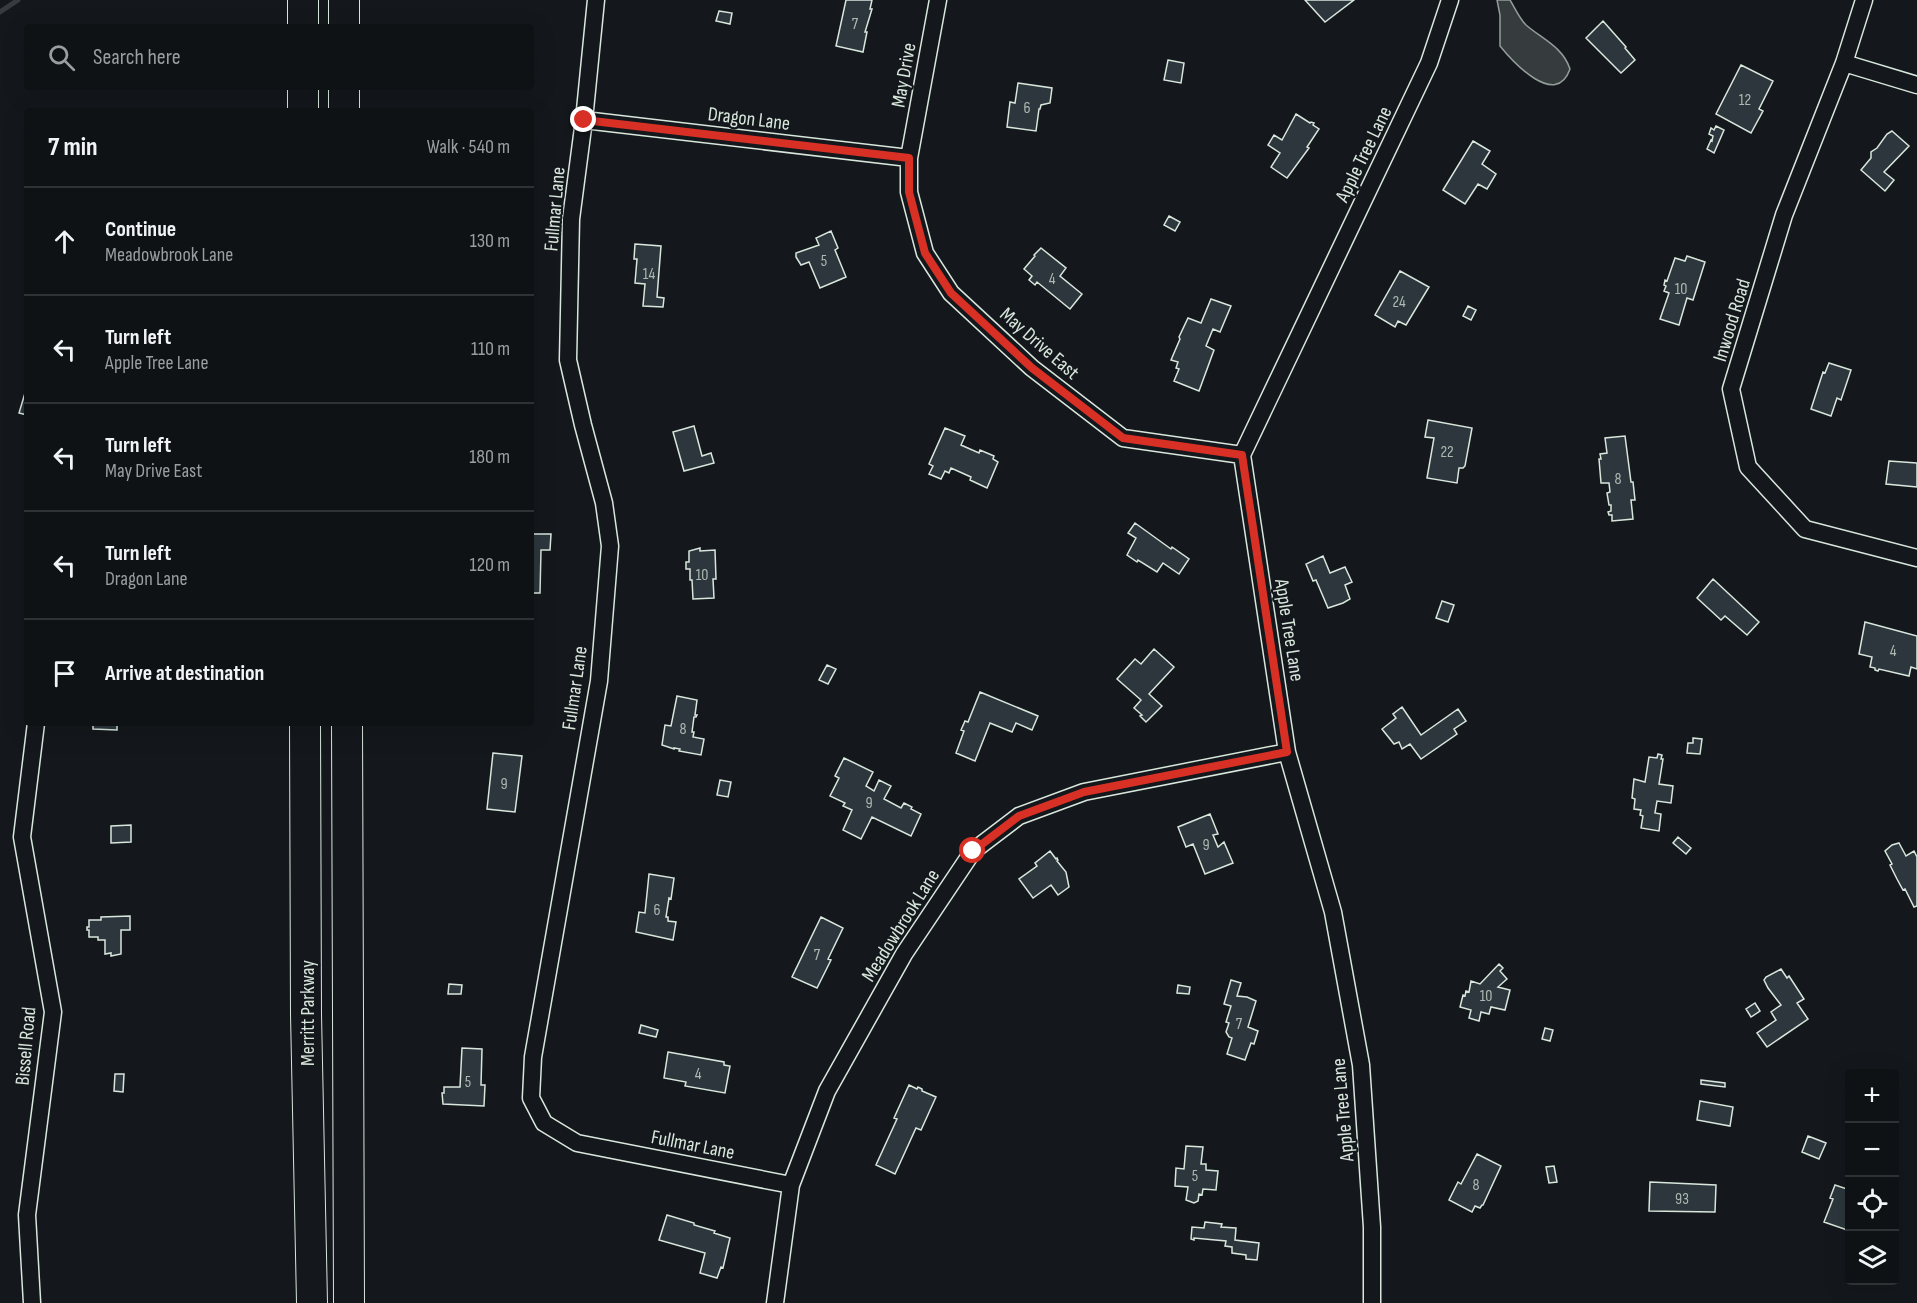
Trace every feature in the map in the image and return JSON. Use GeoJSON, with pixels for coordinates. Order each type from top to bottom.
{"type":"FeatureCollection","features":[{"type":"Feature","properties":{"kind":"highway"},"geometry":{"type":"LineString","coordinates":[[303,0],[303,24]]}},
{"type":"Feature","properties":{"kind":"highway"},"geometry":{"type":"LineString","coordinates":[[344,0],[344,24]]}},
{"type":"Feature","properties":{"kind":"highway"},"geometry":{"type":"LineString","coordinates":[[303,90],[303,108]]}},
{"type":"Feature","properties":{"kind":"highway"},"geometry":{"type":"LineString","coordinates":[[344,90],[344,108]]}},
{"type":"Feature","properties":{"kind":"highway","name":"Merritt Parkway"},"geometry":{"type":"LineString","coordinates":[[305,726],[306,1003],[312,1303]]}},
{"type":"Feature","properties":{"kind":"highway"},"geometry":{"type":"LineString","coordinates":[[347,726],[349,1303]]}},
{"type":"Feature","properties":{"kind":"street","name":"Fullmar Lane"},"geometry":{"type":"LineString","coordinates":[[596,0],[571,219],[568,360],[604,503],[610,546],[599,681],[533,1057],[531,1098],[544,1123],[577,1143],[791,1185]]}},
{"type":"Feature","properties":{"kind":"street","name":"May Drive"},"geometry":{"type":"LineString","coordinates":[[909,158],[938,0]]}},
{"type":"Feature","properties":{"kind":"street","name":"Apple Tree Lane"},"geometry":{"type":"LineString","coordinates":[[1372,1303],[1372,1227],[1361,1065],[1333,912],[1287,752],[1242,455],[1429,63],[1450,0]]}},
{"type":"Feature","properties":{"kind":"street","name":"Inwood Road"},"geometry":{"type":"LineString","coordinates":[[1864,0],[1844,63],[1784,215],[1731,389],[1748,467],[1805,529],[1917,558]]}},
{"type":"Feature","properties":{"kind":"street"},"geometry":{"type":"LineString","coordinates":[[1844,63],[1917,85]]}},
{"type":"Feature","properties":{"kind":"street","name":"Dragon Lane"},"geometry":{"type":"LineString","coordinates":[[584,120],[909,158]]}},
{"type":"Feature","properties":{"kind":"street","name":"May Drive East"},"geometry":{"type":"LineString","coordinates":[[909,158],[909,192],[925,253],[951,293],[1032,368],[1123,438],[1242,455]]}},
{"type":"Feature","properties":{"kind":"street","name":"Bissell Road"},"geometry":{"type":"LineString","coordinates":[[32,1303],[27,1215],[53,1012],[22,837],[36,726]]}},
{"type":"Feature","properties":{"kind":"street","name":"Meadowbrook Lane"},"geometry":{"type":"LineString","coordinates":[[775,1303],[791,1185],[827,1091],[904,954],[973,851],[1019,816],[1084,792],[1287,752]]}},
{"type":"Feature","properties":{"kind":"shaded area"},"geometry":{"type":"Polygon","coordinates":[[[1497,0],[1510,0],[1526,25],[1562,55],[1570,69],[1564,80],[1555,85],[1545,84],[1524,71],[1500,46],[1500,15],[1497,0]]]}},
{"type":"Feature","properties":{"kind":"building"},"geometry":{"type":"Polygon","coordinates":[[[846,0],[872,0],[863,52],[836,46],[846,0]]]}},
{"type":"Feature","properties":{"kind":"building"},"geometry":{"type":"Polygon","coordinates":[[[1305,0],[1354,0],[1325,22],[1305,0]]]}},
{"type":"Feature","properties":{"kind":"building"},"geometry":{"type":"Polygon","coordinates":[[[719,11],[732,13],[730,24],[716,21],[719,11]]]}},
{"type":"Feature","properties":{"kind":"building"},"geometry":{"type":"Polygon","coordinates":[[[1603,21],[1635,60],[1621,73],[1586,38],[1603,21]]]}},
{"type":"Feature","properties":{"kind":"building"},"geometry":{"type":"Polygon","coordinates":[[[1168,60],[1184,63],[1181,83],[1164,80],[1168,60]]]}},
{"type":"Feature","properties":{"kind":"building"},"geometry":{"type":"Polygon","coordinates":[[[1741,65],[1773,81],[1759,109],[1763,111],[1751,133],[1716,114],[1741,65]]]}},
{"type":"Feature","properties":{"kind":"building"},"geometry":{"type":"Polygon","coordinates":[[[1018,83],[1052,88],[1050,103],[1041,105],[1039,109],[1036,131],[1007,127],[1010,102],[1015,103],[1018,83]]]}},
{"type":"Feature","properties":{"kind":"building"},"geometry":{"type":"Polygon","coordinates":[[[1296,114],[1314,123],[1313,125],[1319,129],[1307,147],[1309,148],[1287,178],[1271,167],[1280,153],[1268,145],[1274,135],[1282,140],[1296,114]]]}},
{"type":"Feature","properties":{"kind":"building"},"geometry":{"type":"Polygon","coordinates":[[[1716,126],[1724,130],[1714,153],[1707,149],[1713,136],[1709,134],[1711,128],[1714,130],[1716,126]]]}},
{"type":"Feature","properties":{"kind":"building"},"geometry":{"type":"Polygon","coordinates":[[[1892,131],[1909,146],[1884,172],[1894,180],[1885,191],[1861,170],[1871,158],[1871,152],[1892,131]]]}},
{"type":"Feature","properties":{"kind":"building"},"geometry":{"type":"Polygon","coordinates":[[[1473,141],[1490,151],[1482,164],[1496,174],[1487,189],[1478,184],[1465,204],[1443,190],[1473,141]]]}},
{"type":"Feature","properties":{"kind":"building"},"geometry":{"type":"Polygon","coordinates":[[[1169,216],[1180,222],[1175,231],[1164,225],[1169,216]]]}},
{"type":"Feature","properties":{"kind":"building"},"geometry":{"type":"Polygon","coordinates":[[[831,231],[838,248],[835,250],[846,277],[820,288],[809,262],[801,265],[796,253],[819,245],[816,238],[831,231]]]}},
{"type":"Feature","properties":{"kind":"building"},"geometry":{"type":"Polygon","coordinates":[[[635,244],[661,246],[657,297],[664,298],[663,307],[643,306],[645,284],[635,283],[637,259],[634,259],[635,244]]]}},
{"type":"Feature","properties":{"kind":"building"},"geometry":{"type":"Polygon","coordinates":[[[1041,248],[1066,268],[1060,276],[1082,294],[1070,309],[1037,282],[1035,285],[1029,280],[1032,276],[1024,269],[1041,248]]]}},
{"type":"Feature","properties":{"kind":"building"},"geometry":{"type":"Polygon","coordinates":[[[1687,256],[1705,262],[1693,300],[1687,298],[1679,325],[1660,319],[1669,293],[1664,291],[1665,280],[1667,281],[1675,258],[1685,261],[1687,256]]]}},
{"type":"Feature","properties":{"kind":"building"},"geometry":{"type":"Polygon","coordinates":[[[1400,271],[1429,287],[1406,325],[1398,321],[1395,327],[1375,315],[1400,271]]]}},
{"type":"Feature","properties":{"kind":"building"},"geometry":{"type":"Polygon","coordinates":[[[1211,299],[1231,306],[1220,332],[1213,329],[1206,346],[1214,350],[1199,391],[1174,381],[1179,369],[1176,368],[1178,362],[1171,360],[1188,318],[1201,323],[1211,299]]]}},
{"type":"Feature","properties":{"kind":"building"},"geometry":{"type":"Polygon","coordinates":[[[1468,306],[1476,310],[1471,320],[1463,316],[1468,306]]]}},
{"type":"Feature","properties":{"kind":"building"},"geometry":{"type":"Polygon","coordinates":[[[1829,363],[1851,370],[1841,400],[1837,398],[1831,416],[1811,409],[1823,372],[1825,373],[1829,363]]]}},
{"type":"Feature","properties":{"kind":"building"},"geometry":{"type":"Polygon","coordinates":[[[24,396],[24,414],[19,413],[24,396]]]}},
{"type":"Feature","properties":{"kind":"building"},"geometry":{"type":"Polygon","coordinates":[[[1428,420],[1472,428],[1465,466],[1459,468],[1457,483],[1427,478],[1434,438],[1425,437],[1428,420]]]}},
{"type":"Feature","properties":{"kind":"building"},"geometry":{"type":"Polygon","coordinates":[[[694,426],[702,456],[711,453],[714,463],[684,471],[673,432],[694,426]]]}},
{"type":"Feature","properties":{"kind":"building"},"geometry":{"type":"Polygon","coordinates":[[[945,428],[965,436],[961,445],[979,453],[980,450],[994,456],[993,459],[998,462],[987,488],[970,480],[971,477],[951,468],[949,473],[945,471],[941,479],[929,474],[933,466],[929,464],[945,428]]]}},
{"type":"Feature","properties":{"kind":"building"},"geometry":{"type":"Polygon","coordinates":[[[1625,436],[1635,500],[1631,500],[1633,519],[1612,521],[1612,515],[1608,512],[1611,511],[1607,493],[1610,492],[1609,483],[1601,483],[1599,459],[1601,459],[1600,454],[1607,453],[1605,438],[1625,436]]]}},
{"type":"Feature","properties":{"kind":"building"},"geometry":{"type":"Polygon","coordinates":[[[1889,461],[1917,463],[1917,487],[1886,484],[1889,461]]]}},
{"type":"Feature","properties":{"kind":"building"},"geometry":{"type":"Polygon","coordinates":[[[1135,523],[1189,559],[1179,574],[1163,563],[1157,572],[1127,555],[1136,538],[1128,533],[1135,523]]]}},
{"type":"Feature","properties":{"kind":"building"},"geometry":{"type":"Polygon","coordinates":[[[534,534],[551,534],[550,550],[541,550],[540,593],[534,593],[534,534]]]}},
{"type":"Feature","properties":{"kind":"building"},"geometry":{"type":"Polygon","coordinates":[[[700,548],[700,551],[715,550],[714,598],[693,599],[690,569],[686,569],[686,562],[689,562],[689,551],[700,548]]]}},
{"type":"Feature","properties":{"kind":"building"},"geometry":{"type":"Polygon","coordinates":[[[1323,556],[1330,573],[1345,567],[1352,582],[1345,585],[1350,599],[1328,608],[1306,564],[1323,556]]]}},
{"type":"Feature","properties":{"kind":"building"},"geometry":{"type":"Polygon","coordinates":[[[1713,579],[1759,622],[1747,635],[1725,616],[1721,620],[1697,598],[1713,579]]]}},
{"type":"Feature","properties":{"kind":"building"},"geometry":{"type":"Polygon","coordinates":[[[1442,601],[1454,605],[1448,622],[1436,618],[1442,601]]]}},
{"type":"Feature","properties":{"kind":"building"},"geometry":{"type":"Polygon","coordinates":[[[1865,622],[1917,636],[1917,669],[1911,667],[1909,676],[1879,669],[1878,671],[1870,667],[1872,657],[1859,654],[1865,622]]]}},
{"type":"Feature","properties":{"kind":"building"},"geometry":{"type":"Polygon","coordinates":[[[1154,649],[1174,667],[1149,694],[1162,706],[1146,722],[1134,708],[1141,700],[1117,679],[1135,659],[1141,664],[1154,649]]]}},
{"type":"Feature","properties":{"kind":"building"},"geometry":{"type":"Polygon","coordinates":[[[827,665],[836,669],[828,684],[819,680],[827,665]]]}},
{"type":"Feature","properties":{"kind":"building"},"geometry":{"type":"Polygon","coordinates":[[[980,692],[1038,716],[1032,730],[1016,723],[1012,732],[990,723],[975,761],[956,753],[964,731],[961,730],[965,721],[968,722],[980,692]]]}},
{"type":"Feature","properties":{"kind":"building"},"geometry":{"type":"Polygon","coordinates":[[[677,696],[697,700],[695,715],[697,715],[694,717],[692,732],[694,732],[693,737],[704,739],[701,755],[662,745],[665,725],[671,726],[677,696]]]}},
{"type":"Feature","properties":{"kind":"building"},"geometry":{"type":"Polygon","coordinates":[[[1402,707],[1421,735],[1458,709],[1466,721],[1454,729],[1457,734],[1421,759],[1410,744],[1402,749],[1399,742],[1394,744],[1382,729],[1396,718],[1393,714],[1402,707]]]}},
{"type":"Feature","properties":{"kind":"building"},"geometry":{"type":"Polygon","coordinates":[[[93,726],[117,726],[117,730],[93,729],[93,726]]]}},
{"type":"Feature","properties":{"kind":"building"},"geometry":{"type":"Polygon","coordinates":[[[1693,738],[1702,739],[1700,754],[1687,753],[1688,743],[1693,743],[1693,738]]]}},
{"type":"Feature","properties":{"kind":"building"},"geometry":{"type":"Polygon","coordinates":[[[493,753],[522,756],[515,812],[487,809],[493,753]]]}},
{"type":"Feature","properties":{"kind":"building"},"geometry":{"type":"Polygon","coordinates":[[[1658,754],[1662,755],[1661,759],[1663,759],[1659,784],[1673,786],[1671,803],[1657,801],[1655,813],[1661,814],[1659,831],[1641,828],[1643,816],[1640,815],[1641,810],[1634,809],[1635,799],[1632,798],[1634,779],[1645,782],[1649,757],[1657,758],[1658,754]]]}},
{"type":"Feature","properties":{"kind":"building"},"geometry":{"type":"Polygon","coordinates":[[[844,758],[873,772],[866,786],[874,791],[879,780],[891,786],[884,799],[901,808],[904,803],[921,814],[911,836],[872,817],[861,839],[843,830],[852,810],[843,806],[845,803],[830,796],[839,778],[835,776],[844,758]]]}},
{"type":"Feature","properties":{"kind":"building"},"geometry":{"type":"Polygon","coordinates":[[[720,780],[731,782],[728,797],[717,795],[720,780]]]}},
{"type":"Feature","properties":{"kind":"building"},"geometry":{"type":"Polygon","coordinates":[[[1210,814],[1218,834],[1213,835],[1218,847],[1224,842],[1233,863],[1205,874],[1193,844],[1186,847],[1178,827],[1210,814]]]}},
{"type":"Feature","properties":{"kind":"building"},"geometry":{"type":"Polygon","coordinates":[[[131,825],[131,842],[111,843],[111,826],[131,825]]]}},
{"type":"Feature","properties":{"kind":"building"},"geometry":{"type":"Polygon","coordinates":[[[1678,837],[1691,848],[1686,854],[1673,843],[1678,837]]]}},
{"type":"Feature","properties":{"kind":"building"},"geometry":{"type":"Polygon","coordinates":[[[1899,843],[1906,856],[1914,851],[1917,857],[1917,906],[1914,907],[1897,879],[1885,851],[1899,843]]]}},
{"type":"Feature","properties":{"kind":"building"},"geometry":{"type":"Polygon","coordinates":[[[1050,851],[1066,872],[1069,887],[1058,895],[1051,885],[1033,898],[1019,879],[1037,866],[1035,863],[1050,851]]]}},
{"type":"Feature","properties":{"kind":"building"},"geometry":{"type":"Polygon","coordinates":[[[649,874],[674,878],[666,917],[668,921],[676,922],[673,940],[636,932],[639,912],[645,913],[649,874]]]}},
{"type":"Feature","properties":{"kind":"building"},"geometry":{"type":"Polygon","coordinates":[[[130,916],[130,930],[121,930],[121,954],[111,956],[111,953],[105,954],[105,940],[89,937],[87,927],[89,927],[89,920],[101,920],[101,917],[130,916]]]}},
{"type":"Feature","properties":{"kind":"building"},"geometry":{"type":"Polygon","coordinates":[[[821,917],[843,928],[817,988],[792,977],[821,917]]]}},
{"type":"Feature","properties":{"kind":"building"},"geometry":{"type":"Polygon","coordinates":[[[1499,964],[1503,968],[1500,971],[1507,979],[1498,987],[1510,990],[1505,1010],[1491,1007],[1489,1014],[1481,1012],[1479,1021],[1469,1018],[1471,1010],[1460,1007],[1463,995],[1465,996],[1466,991],[1469,992],[1471,981],[1480,984],[1499,964]]]}},
{"type":"Feature","properties":{"kind":"building"},"geometry":{"type":"Polygon","coordinates":[[[1781,969],[1787,978],[1789,976],[1804,999],[1797,1003],[1808,1019],[1767,1047],[1757,1033],[1776,1020],[1771,1012],[1781,1005],[1764,980],[1781,969]]]}},
{"type":"Feature","properties":{"kind":"building"},"geometry":{"type":"Polygon","coordinates":[[[1231,980],[1241,983],[1237,996],[1256,1001],[1248,1027],[1258,1031],[1245,1060],[1227,1054],[1232,1038],[1226,1032],[1229,1023],[1226,1022],[1231,1006],[1224,1004],[1231,980]]]}},
{"type":"Feature","properties":{"kind":"building"},"geometry":{"type":"Polygon","coordinates":[[[449,984],[462,985],[461,994],[448,994],[449,984]]]}},
{"type":"Feature","properties":{"kind":"building"},"geometry":{"type":"Polygon","coordinates":[[[1178,985],[1190,987],[1189,994],[1177,993],[1178,985]]]}},
{"type":"Feature","properties":{"kind":"building"},"geometry":{"type":"Polygon","coordinates":[[[1755,1003],[1760,1011],[1751,1017],[1746,1009],[1755,1003]]]}},
{"type":"Feature","properties":{"kind":"building"},"geometry":{"type":"Polygon","coordinates":[[[641,1025],[658,1030],[656,1037],[639,1033],[641,1025]]]}},
{"type":"Feature","properties":{"kind":"building"},"geometry":{"type":"Polygon","coordinates":[[[1545,1028],[1553,1030],[1550,1041],[1542,1039],[1545,1028]]]}},
{"type":"Feature","properties":{"kind":"building"},"geometry":{"type":"Polygon","coordinates":[[[462,1048],[482,1049],[481,1085],[485,1085],[484,1106],[443,1104],[444,1087],[460,1087],[462,1048]]]}},
{"type":"Feature","properties":{"kind":"building"},"geometry":{"type":"Polygon","coordinates":[[[668,1052],[724,1062],[724,1065],[730,1066],[725,1093],[685,1086],[686,1082],[664,1078],[668,1052]]]}},
{"type":"Feature","properties":{"kind":"building"},"geometry":{"type":"Polygon","coordinates":[[[115,1074],[124,1074],[123,1092],[114,1091],[115,1074]]]}},
{"type":"Feature","properties":{"kind":"building"},"geometry":{"type":"Polygon","coordinates":[[[1701,1080],[1725,1083],[1725,1087],[1701,1084],[1701,1080]]]}},
{"type":"Feature","properties":{"kind":"building"},"geometry":{"type":"Polygon","coordinates":[[[909,1085],[917,1089],[918,1087],[936,1097],[921,1130],[916,1128],[895,1174],[876,1165],[897,1119],[894,1118],[909,1085]]]}},
{"type":"Feature","properties":{"kind":"building"},"geometry":{"type":"Polygon","coordinates":[[[1700,1101],[1733,1107],[1730,1126],[1697,1120],[1700,1101]]]}},
{"type":"Feature","properties":{"kind":"building"},"geometry":{"type":"Polygon","coordinates":[[[1808,1136],[1826,1143],[1819,1159],[1802,1152],[1808,1136]]]}},
{"type":"Feature","properties":{"kind":"building"},"geometry":{"type":"Polygon","coordinates":[[[1186,1146],[1203,1147],[1201,1164],[1206,1164],[1206,1170],[1218,1171],[1216,1190],[1203,1189],[1202,1195],[1199,1194],[1198,1201],[1194,1203],[1186,1200],[1188,1187],[1175,1186],[1176,1168],[1184,1169],[1186,1146]]]}},
{"type":"Feature","properties":{"kind":"building"},"geometry":{"type":"Polygon","coordinates":[[[1477,1154],[1501,1166],[1483,1205],[1480,1208],[1475,1206],[1472,1212],[1449,1200],[1458,1182],[1461,1184],[1477,1154]]]}},
{"type":"Feature","properties":{"kind":"building"},"geometry":{"type":"Polygon","coordinates":[[[1554,1166],[1557,1182],[1549,1183],[1546,1167],[1554,1166]]]}},
{"type":"Feature","properties":{"kind":"building"},"geometry":{"type":"Polygon","coordinates":[[[1650,1182],[1716,1185],[1715,1212],[1649,1211],[1650,1182]]]}},
{"type":"Feature","properties":{"kind":"building"},"geometry":{"type":"Polygon","coordinates":[[[1835,1185],[1845,1188],[1845,1229],[1824,1222],[1833,1199],[1830,1198],[1835,1185]]]}},
{"type":"Feature","properties":{"kind":"building"},"geometry":{"type":"Polygon","coordinates":[[[667,1215],[730,1238],[723,1268],[721,1267],[717,1278],[700,1273],[705,1253],[659,1240],[667,1215]]]}},
{"type":"Feature","properties":{"kind":"building"},"geometry":{"type":"Polygon","coordinates":[[[1205,1222],[1222,1224],[1221,1227],[1236,1228],[1235,1240],[1259,1243],[1257,1260],[1246,1259],[1246,1255],[1232,1253],[1232,1247],[1225,1246],[1226,1241],[1191,1239],[1192,1227],[1204,1228],[1205,1222]]]}},
{"type":"Feature","properties":{"kind":"waterway"},"geometry":{"type":"LineString","coordinates":[[0,12],[18,0]]}},
{"type":"Feature","properties":{"kind":"route"},"geometry":{"type":"LineString","coordinates":[[584,120],[909,158],[909,192],[925,253],[951,293],[1032,368],[1123,438],[1242,455],[1287,752],[1084,792],[1019,816],[973,851]]}}]}
